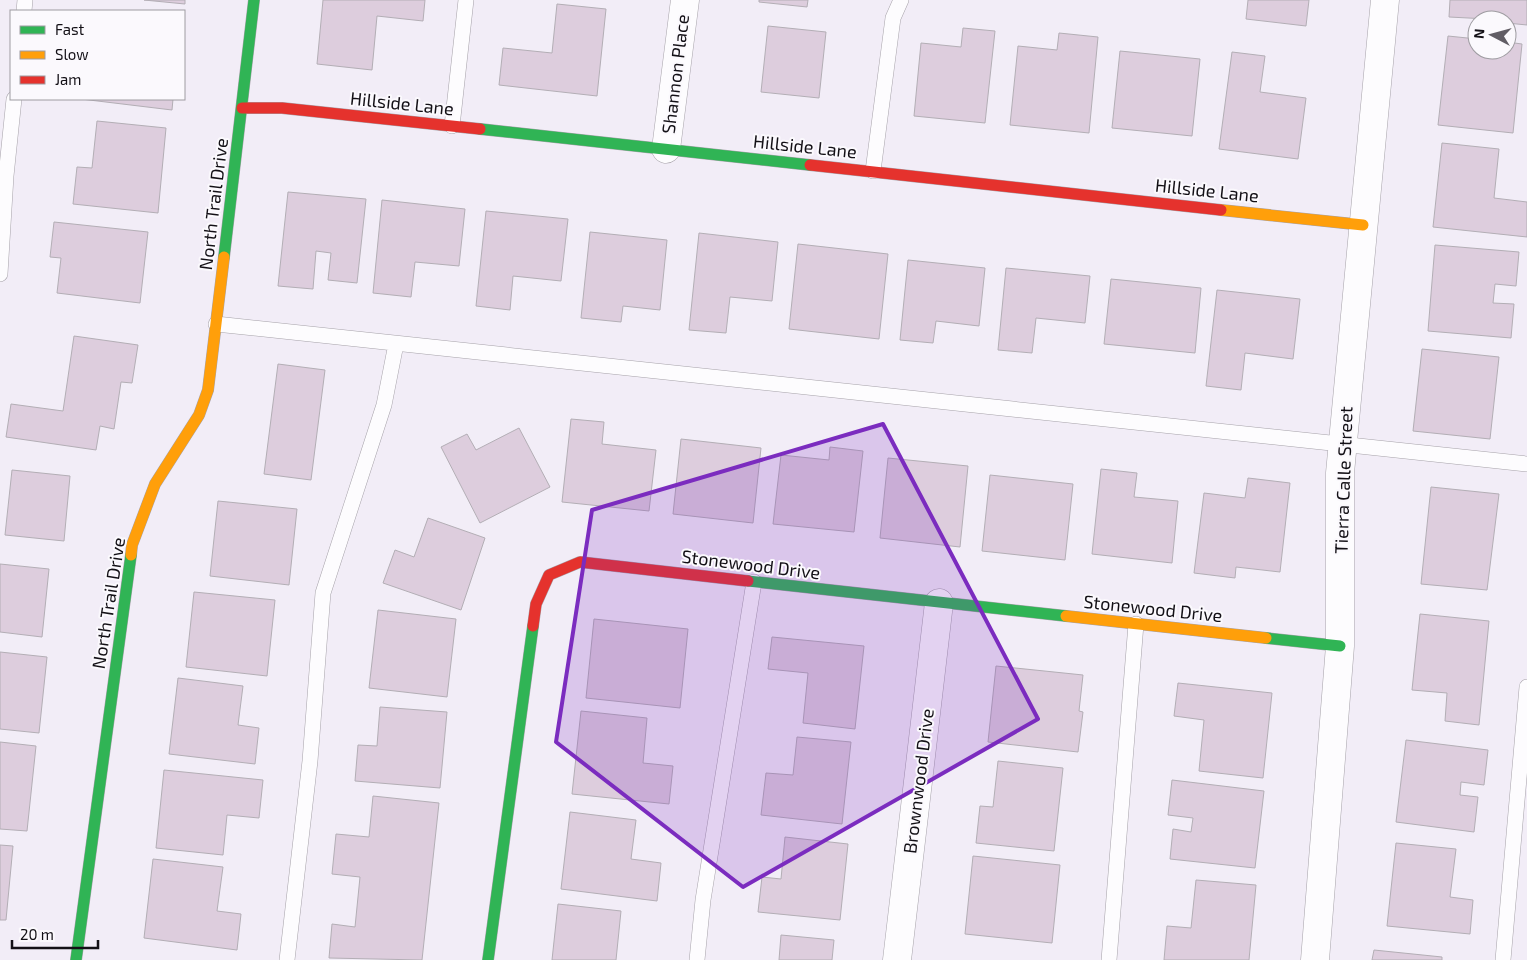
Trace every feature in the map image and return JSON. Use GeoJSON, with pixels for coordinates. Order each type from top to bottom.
{"type":"FeatureCollection","features":[{"type":"Feature","properties":{"kind":"street","name":"North Trail Drive"},"geometry":{"type":"LineString","coordinates":[[76,960],[132,545],[155,484],[199,415],[208,390],[254,0]]}},
{"type":"Feature","properties":{"kind":"street","name":"Shannon Place"},"geometry":{"type":"LineString","coordinates":[[666,148],[684,0]]}},
{"type":"Feature","properties":{"kind":"street","name":"Tierra Calle Street"},"geometry":{"type":"LineString","coordinates":[[1315,960],[1340,646],[1340,473],[1342,443],[1385,0]]}},
{"type":"Feature","properties":{"kind":"street","name":"Hillside Lane"},"geometry":{"type":"LineString","coordinates":[[242,108],[282,108],[666,148],[1363,225]]}},
{"type":"Feature","properties":{"kind":"street","name":"Stonewood Drive"},"geometry":{"type":"LineString","coordinates":[[488,960],[536,604],[549,575],[580,562],[1340,646]]}},
{"type":"Feature","properties":{"kind":"street","name":"Brownwood Drive"},"geometry":{"type":"LineString","coordinates":[[897,960],[939,603]]}},
{"type":"Feature","properties":{"kind":"lane"},"geometry":{"type":"LineString","coordinates":[[452,126],[466,0]]}},
{"type":"Feature","properties":{"kind":"lane"},"geometry":{"type":"LineString","coordinates":[[873,171],[893,18],[901,0]]}},
{"type":"Feature","properties":{"kind":"lane"},"geometry":{"type":"LineString","coordinates":[[0,274],[6,176],[14,100]]}},
{"type":"Feature","properties":{"kind":"lane"},"geometry":{"type":"LineString","coordinates":[[216,324],[1527,464]]}},
{"type":"Feature","properties":{"kind":"lane"},"geometry":{"type":"LineString","coordinates":[[287,960],[310,761],[323,593],[384,405],[396,344]]}},
{"type":"Feature","properties":{"kind":"lane"},"geometry":{"type":"LineString","coordinates":[[697,960],[703,900],[754,582]]}},
{"type":"Feature","properties":{"kind":"lane"},"geometry":{"type":"LineString","coordinates":[[1109,960],[1136,624]]}},
{"type":"Feature","properties":{"kind":"lane"},"geometry":{"type":"LineString","coordinates":[[1503,960],[1527,686]]}},
{"type":"Feature","properties":{"kind":"highlighted area"},"geometry":{"type":"Polygon","coordinates":[[[883,424],[1038,719],[743,887],[556,742],[592,510],[883,424]]]}},
{"type":"Feature","properties":{"kind":"building"},"geometry":{"type":"Polygon","coordinates":[[[144,0],[185,0],[185,4],[144,0]]]}},
{"type":"Feature","properties":{"kind":"building"},"geometry":{"type":"Polygon","coordinates":[[[323,0],[425,0],[423,21],[377,16],[372,70],[317,64],[323,0]]]}},
{"type":"Feature","properties":{"kind":"building"},"geometry":{"type":"Polygon","coordinates":[[[759,0],[808,0],[807,7],[759,2],[759,0]]]}},
{"type":"Feature","properties":{"kind":"building"},"geometry":{"type":"Polygon","coordinates":[[[1248,0],[1309,0],[1306,26],[1246,19],[1248,0]]]}},
{"type":"Feature","properties":{"kind":"building"},"geometry":{"type":"Polygon","coordinates":[[[1450,0],[1527,0],[1527,25],[1517,24],[1517,10],[1467,10],[1467,18],[1449,17],[1450,0]]]}},
{"type":"Feature","properties":{"kind":"building"},"geometry":{"type":"Polygon","coordinates":[[[557,4],[606,9],[597,96],[499,85],[503,48],[552,53],[557,4]]]}},
{"type":"Feature","properties":{"kind":"building"},"geometry":{"type":"Polygon","coordinates":[[[768,26],[826,32],[819,98],[761,92],[768,26]]]}},
{"type":"Feature","properties":{"kind":"building"},"geometry":{"type":"Polygon","coordinates":[[[963,28],[995,31],[985,123],[914,116],[921,43],[961,47],[963,28]]]}},
{"type":"Feature","properties":{"kind":"building"},"geometry":{"type":"Polygon","coordinates":[[[1059,33],[1098,37],[1089,133],[1010,125],[1018,46],[1057,50],[1059,33]]]}},
{"type":"Feature","properties":{"kind":"building"},"geometry":{"type":"Polygon","coordinates":[[[1448,36],[1467,38],[1467,60],[1517,60],[1517,43],[1522,44],[1513,133],[1438,125],[1448,36]]]}},
{"type":"Feature","properties":{"kind":"building"},"geometry":{"type":"Polygon","coordinates":[[[1120,51],[1200,59],[1192,136],[1112,128],[1120,51]]]}},
{"type":"Feature","properties":{"kind":"building"},"geometry":{"type":"Polygon","coordinates":[[[1232,52],[1265,56],[1260,92],[1306,98],[1298,159],[1219,149],[1232,52]]]}},
{"type":"Feature","properties":{"kind":"building"},"geometry":{"type":"Polygon","coordinates":[[[89,100],[173,100],[172,110],[89,100]]]}},
{"type":"Feature","properties":{"kind":"building"},"geometry":{"type":"Polygon","coordinates":[[[97,121],[166,128],[158,213],[73,204],[77,167],[92,168],[97,121]]]}},
{"type":"Feature","properties":{"kind":"building"},"geometry":{"type":"Polygon","coordinates":[[[1442,143],[1499,149],[1494,198],[1527,202],[1527,237],[1433,227],[1442,143]]]}},
{"type":"Feature","properties":{"kind":"building"},"geometry":{"type":"Polygon","coordinates":[[[288,192],[366,199],[357,283],[328,280],[331,253],[316,251],[313,289],[278,286],[288,192]]]}},
{"type":"Feature","properties":{"kind":"building"},"geometry":{"type":"Polygon","coordinates":[[[382,200],[465,209],[459,266],[415,262],[411,297],[373,293],[382,200]]]}},
{"type":"Feature","properties":{"kind":"building"},"geometry":{"type":"Polygon","coordinates":[[[486,211],[568,219],[561,281],[513,276],[510,310],[476,306],[486,211]]]}},
{"type":"Feature","properties":{"kind":"building"},"geometry":{"type":"Polygon","coordinates":[[[54,222],[148,232],[140,303],[57,293],[61,258],[50,257],[54,222]]]}},
{"type":"Feature","properties":{"kind":"building"},"geometry":{"type":"Polygon","coordinates":[[[590,232],[667,240],[660,310],[623,306],[621,322],[581,318],[590,232]]]}},
{"type":"Feature","properties":{"kind":"building"},"geometry":{"type":"Polygon","coordinates":[[[699,233],[778,242],[772,301],[730,297],[726,333],[689,330],[699,233]]]}},
{"type":"Feature","properties":{"kind":"building"},"geometry":{"type":"Polygon","coordinates":[[[798,244],[888,254],[879,339],[789,329],[798,244]]]}},
{"type":"Feature","properties":{"kind":"building"},"geometry":{"type":"Polygon","coordinates":[[[1435,245],[1519,252],[1516,286],[1495,284],[1493,303],[1514,304],[1511,338],[1428,331],[1435,245]]]}},
{"type":"Feature","properties":{"kind":"building"},"geometry":{"type":"Polygon","coordinates":[[[908,260],[985,268],[979,326],[936,321],[933,343],[900,340],[908,260]]]}},
{"type":"Feature","properties":{"kind":"building"},"geometry":{"type":"Polygon","coordinates":[[[1006,268],[1090,276],[1085,323],[1036,318],[1032,353],[998,350],[1006,268]]]}},
{"type":"Feature","properties":{"kind":"building"},"geometry":{"type":"Polygon","coordinates":[[[1111,279],[1201,288],[1195,353],[1104,344],[1111,279]]]}},
{"type":"Feature","properties":{"kind":"building"},"geometry":{"type":"Polygon","coordinates":[[[1217,290],[1300,299],[1293,359],[1245,353],[1241,390],[1206,386],[1217,290]]]}},
{"type":"Feature","properties":{"kind":"building"},"geometry":{"type":"Polygon","coordinates":[[[74,336],[138,345],[132,383],[121,382],[114,429],[100,426],[96,450],[6,437],[11,404],[63,411],[74,336]]]}},
{"type":"Feature","properties":{"kind":"building"},"geometry":{"type":"Polygon","coordinates":[[[1422,349],[1499,357],[1490,439],[1413,431],[1422,349]]]}},
{"type":"Feature","properties":{"kind":"building"},"geometry":{"type":"Polygon","coordinates":[[[278,364],[325,370],[311,480],[264,474],[278,364]]]}},
{"type":"Feature","properties":{"kind":"building"},"geometry":{"type":"Polygon","coordinates":[[[571,419],[604,422],[602,444],[656,450],[649,511],[562,502],[571,419]]]}},
{"type":"Feature","properties":{"kind":"building"},"geometry":{"type":"Polygon","coordinates":[[[519,428],[550,487],[480,523],[441,447],[467,434],[476,450],[519,428]]]}},
{"type":"Feature","properties":{"kind":"building"},"geometry":{"type":"Polygon","coordinates":[[[681,439],[761,448],[753,523],[673,514],[681,439]]]}},
{"type":"Feature","properties":{"kind":"building"},"geometry":{"type":"Polygon","coordinates":[[[830,447],[863,451],[854,532],[773,524],[781,455],[829,460],[830,447]]]}},
{"type":"Feature","properties":{"kind":"building"},"geometry":{"type":"Polygon","coordinates":[[[888,458],[968,466],[960,547],[880,538],[888,458]]]}},
{"type":"Feature","properties":{"kind":"building"},"geometry":{"type":"Polygon","coordinates":[[[1101,469],[1137,473],[1134,497],[1178,501],[1172,563],[1092,554],[1101,469]]]}},
{"type":"Feature","properties":{"kind":"building"},"geometry":{"type":"Polygon","coordinates":[[[12,470],[70,476],[64,541],[5,535],[12,470]]]}},
{"type":"Feature","properties":{"kind":"building"},"geometry":{"type":"Polygon","coordinates":[[[990,475],[1073,484],[1065,560],[982,551],[990,475]]]}},
{"type":"Feature","properties":{"kind":"building"},"geometry":{"type":"Polygon","coordinates":[[[1248,478],[1290,483],[1280,572],[1236,567],[1235,578],[1194,573],[1204,493],[1245,498],[1248,478]]]}},
{"type":"Feature","properties":{"kind":"building"},"geometry":{"type":"Polygon","coordinates":[[[1431,487],[1499,494],[1487,590],[1421,584],[1431,487]]]}},
{"type":"Feature","properties":{"kind":"building"},"geometry":{"type":"Polygon","coordinates":[[[218,501],[297,509],[289,585],[210,576],[218,501]]]}},
{"type":"Feature","properties":{"kind":"building"},"geometry":{"type":"Polygon","coordinates":[[[428,518],[485,538],[461,610],[383,583],[395,550],[414,557],[428,518]]]}},
{"type":"Feature","properties":{"kind":"building"},"geometry":{"type":"Polygon","coordinates":[[[0,564],[49,569],[42,637],[0,632],[0,564]]]}},
{"type":"Feature","properties":{"kind":"building"},"geometry":{"type":"Polygon","coordinates":[[[194,592],[275,600],[267,676],[186,667],[194,592]]]}},
{"type":"Feature","properties":{"kind":"building"},"geometry":{"type":"Polygon","coordinates":[[[378,610],[456,619],[447,697],[369,688],[378,610]]]}},
{"type":"Feature","properties":{"kind":"building"},"geometry":{"type":"Polygon","coordinates":[[[1420,614],[1489,621],[1479,725],[1445,721],[1447,693],[1412,690],[1420,614]]]}},
{"type":"Feature","properties":{"kind":"building"},"geometry":{"type":"Polygon","coordinates":[[[594,619],[688,629],[680,708],[586,698],[594,619]]]}},
{"type":"Feature","properties":{"kind":"building"},"geometry":{"type":"Polygon","coordinates":[[[772,637],[864,646],[855,729],[803,723],[808,673],[768,669],[772,637]]]}},
{"type":"Feature","properties":{"kind":"building"},"geometry":{"type":"Polygon","coordinates":[[[0,652],[47,657],[39,733],[0,729],[0,652]]]}},
{"type":"Feature","properties":{"kind":"building"},"geometry":{"type":"Polygon","coordinates":[[[996,666],[1083,675],[1079,711],[1083,712],[1078,752],[988,742],[996,666]]]}},
{"type":"Feature","properties":{"kind":"building"},"geometry":{"type":"Polygon","coordinates":[[[178,678],[243,686],[238,725],[259,728],[255,764],[169,754],[178,678]]]}},
{"type":"Feature","properties":{"kind":"building"},"geometry":{"type":"Polygon","coordinates":[[[1178,683],[1272,693],[1263,778],[1199,771],[1204,720],[1174,716],[1178,683]]]}},
{"type":"Feature","properties":{"kind":"building"},"geometry":{"type":"Polygon","coordinates":[[[380,707],[447,712],[440,788],[355,781],[358,745],[377,746],[380,707]]]}},
{"type":"Feature","properties":{"kind":"building"},"geometry":{"type":"Polygon","coordinates":[[[581,711],[647,718],[643,763],[673,766],[669,804],[572,794],[581,711]]]}},
{"type":"Feature","properties":{"kind":"building"},"geometry":{"type":"Polygon","coordinates":[[[797,737],[851,742],[842,824],[761,815],[766,773],[793,775],[797,737]]]}},
{"type":"Feature","properties":{"kind":"building"},"geometry":{"type":"Polygon","coordinates":[[[1406,740],[1488,750],[1484,785],[1461,782],[1460,795],[1478,797],[1474,832],[1396,822],[1406,740]]]}},
{"type":"Feature","properties":{"kind":"building"},"geometry":{"type":"Polygon","coordinates":[[[0,742],[36,746],[27,831],[0,829],[0,742]]]}},
{"type":"Feature","properties":{"kind":"building"},"geometry":{"type":"Polygon","coordinates":[[[998,761],[1063,768],[1054,851],[976,843],[980,806],[993,807],[998,761]]]}},
{"type":"Feature","properties":{"kind":"building"},"geometry":{"type":"Polygon","coordinates":[[[164,770],[263,780],[259,818],[227,815],[223,855],[156,848],[164,770]]]}},
{"type":"Feature","properties":{"kind":"building"},"geometry":{"type":"Polygon","coordinates":[[[1172,780],[1264,791],[1255,868],[1170,859],[1173,829],[1191,832],[1193,818],[1168,815],[1172,780]]]}},
{"type":"Feature","properties":{"kind":"building"},"geometry":{"type":"Polygon","coordinates":[[[373,796],[439,803],[422,960],[329,958],[332,924],[355,927],[360,877],[332,874],[336,834],[369,837],[373,796]]]}},
{"type":"Feature","properties":{"kind":"building"},"geometry":{"type":"Polygon","coordinates":[[[570,812],[636,820],[631,859],[661,863],[657,901],[561,889],[570,812]]]}},
{"type":"Feature","properties":{"kind":"building"},"geometry":{"type":"Polygon","coordinates":[[[785,837],[848,844],[840,920],[758,912],[762,877],[781,879],[785,837]]]}},
{"type":"Feature","properties":{"kind":"building"},"geometry":{"type":"Polygon","coordinates":[[[1396,843],[1456,849],[1450,897],[1473,900],[1470,934],[1387,926],[1396,843]]]}},
{"type":"Feature","properties":{"kind":"building"},"geometry":{"type":"Polygon","coordinates":[[[0,845],[13,846],[6,920],[0,920],[0,845]]]}},
{"type":"Feature","properties":{"kind":"building"},"geometry":{"type":"Polygon","coordinates":[[[973,856],[1060,865],[1052,943],[965,934],[973,856]]]}},
{"type":"Feature","properties":{"kind":"building"},"geometry":{"type":"Polygon","coordinates":[[[153,859],[223,867],[217,911],[241,914],[237,950],[144,938],[153,859]]]}},
{"type":"Feature","properties":{"kind":"building"},"geometry":{"type":"Polygon","coordinates":[[[1196,880],[1256,885],[1249,960],[1164,960],[1167,926],[1191,928],[1196,880]]]}},
{"type":"Feature","properties":{"kind":"building"},"geometry":{"type":"Polygon","coordinates":[[[558,904],[621,911],[616,960],[552,960],[558,904]]]}},
{"type":"Feature","properties":{"kind":"building"},"geometry":{"type":"Polygon","coordinates":[[[781,935],[834,940],[832,960],[779,960],[781,935]]]}},
{"type":"Feature","properties":{"kind":"building"},"geometry":{"type":"Polygon","coordinates":[[[1374,950],[1442,957],[1442,960],[1372,960],[1374,950]]]}},
{"type":"Feature","properties":{"kind":"traffic: fast"},"geometry":{"type":"LineString","coordinates":[[224,257],[254,0]]}},
{"type":"Feature","properties":{"kind":"traffic: fast"},"geometry":{"type":"LineString","coordinates":[[480,129],[810,165]]}},
{"type":"Feature","properties":{"kind":"traffic: fast"},"geometry":{"type":"LineString","coordinates":[[76,960],[131,555]]}},
{"type":"Feature","properties":{"kind":"traffic: fast"},"geometry":{"type":"LineString","coordinates":[[748,581],[1066,616]]}},
{"type":"Feature","properties":{"kind":"traffic: fast"},"geometry":{"type":"LineString","coordinates":[[488,960],[533,626]]}},
{"type":"Feature","properties":{"kind":"traffic: fast"},"geometry":{"type":"LineString","coordinates":[[1266,638],[1340,646]]}},
{"type":"Feature","properties":{"kind":"traffic: slow"},"geometry":{"type":"LineString","coordinates":[[1221,210],[1363,225]]}},
{"type":"Feature","properties":{"kind":"traffic: slow"},"geometry":{"type":"LineString","coordinates":[[131,555],[132,545],[155,484],[199,415],[208,390],[224,257]]}},
{"type":"Feature","properties":{"kind":"traffic: slow"},"geometry":{"type":"LineString","coordinates":[[1066,616],[1266,638]]}},
{"type":"Feature","properties":{"kind":"traffic: jam"},"geometry":{"type":"LineString","coordinates":[[242,108],[282,108],[480,129]]}},
{"type":"Feature","properties":{"kind":"traffic: jam"},"geometry":{"type":"LineString","coordinates":[[810,165],[1221,210]]}},
{"type":"Feature","properties":{"kind":"traffic: jam"},"geometry":{"type":"LineString","coordinates":[[533,626],[536,604],[549,575],[580,562],[748,581]]}}]}
